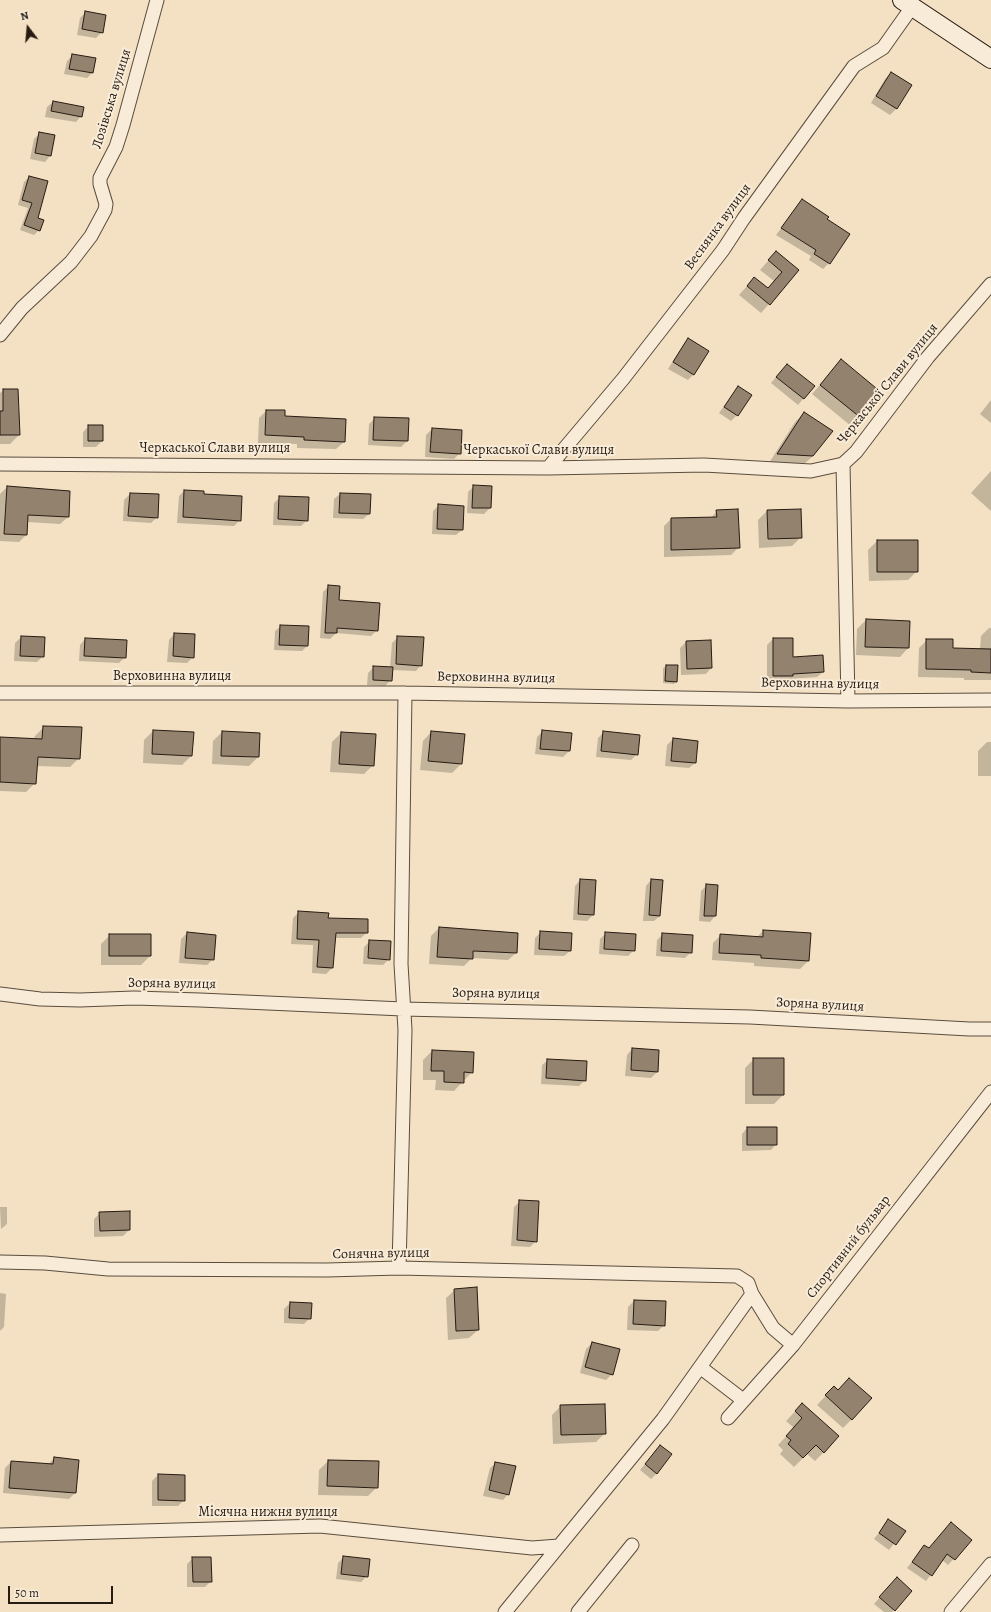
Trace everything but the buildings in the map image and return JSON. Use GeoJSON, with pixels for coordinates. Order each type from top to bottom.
{"type":"FeatureCollection","features":[{"type":"Feature","properties":{"kind":"street","name":"Лозівська вулиця"},"geometry":{"type":"LineString","coordinates":[[0,335],[22,308],[71,262],[91,236],[105,210],[106,204],[100,178],[116,147],[157,0]]}},
{"type":"Feature","properties":{"kind":"street"},"geometry":{"type":"LineString","coordinates":[[907,3],[991,59]]}},
{"type":"Feature","properties":{"kind":"street","name":"Веснянка вулиця"},"geometry":{"type":"LineString","coordinates":[[548,468],[623,379],[723,250],[748,212],[854,66],[883,48],[907,3]]}},
{"type":"Feature","properties":{"kind":"street","name":"Черкаської Слави вулиця"},"geometry":{"type":"LineString","coordinates":[[0,464],[548,468],[704,465],[811,471],[843,464],[856,452],[928,357],[991,284]]}},
{"type":"Feature","properties":{"kind":"street"},"geometry":{"type":"LineString","coordinates":[[843,464],[848,701]]}},
{"type":"Feature","properties":{"kind":"street","name":"Верховинна вулиця"},"geometry":{"type":"LineString","coordinates":[[0,692],[405,692],[848,701],[991,700]]}},
{"type":"Feature","properties":{"kind":"street"},"geometry":{"type":"LineString","coordinates":[[399,1268],[405,1030],[401,964],[405,692]]}},
{"type":"Feature","properties":{"kind":"street","name":"Зоряна вулиця"},"geometry":{"type":"LineString","coordinates":[[0,994],[40,999],[80,1000],[134,998],[403,1009],[750,1017],[991,1029]]}},
{"type":"Feature","properties":{"kind":"street","name":"Спортивний бульвар"},"geometry":{"type":"LineString","coordinates":[[728,1418],[793,1344],[991,1092]]}},
{"type":"Feature","properties":{"kind":"street","name":"Сонячна вулиця"},"geometry":{"type":"LineString","coordinates":[[0,1262],[45,1263],[108,1269],[327,1270],[399,1268],[737,1276],[748,1283],[752,1294],[773,1328],[793,1344]]}},
{"type":"Feature","properties":{"kind":"street"},"geometry":{"type":"LineString","coordinates":[[506,1612],[663,1419],[752,1294]]}},
{"type":"Feature","properties":{"kind":"street"},"geometry":{"type":"LineString","coordinates":[[700,1367],[743,1400]]}},
{"type":"Feature","properties":{"kind":"street","name":"Місячна нижня вулиця"},"geometry":{"type":"LineString","coordinates":[[0,1535],[320,1526],[532,1548],[559,1546]]}},
{"type":"Feature","properties":{"kind":"street"},"geometry":{"type":"LineString","coordinates":[[578,1612],[632,1545]]}},
{"type":"Feature","properties":{"kind":"street"},"geometry":{"type":"LineString","coordinates":[[951,1612],[991,1564]]}}]}
